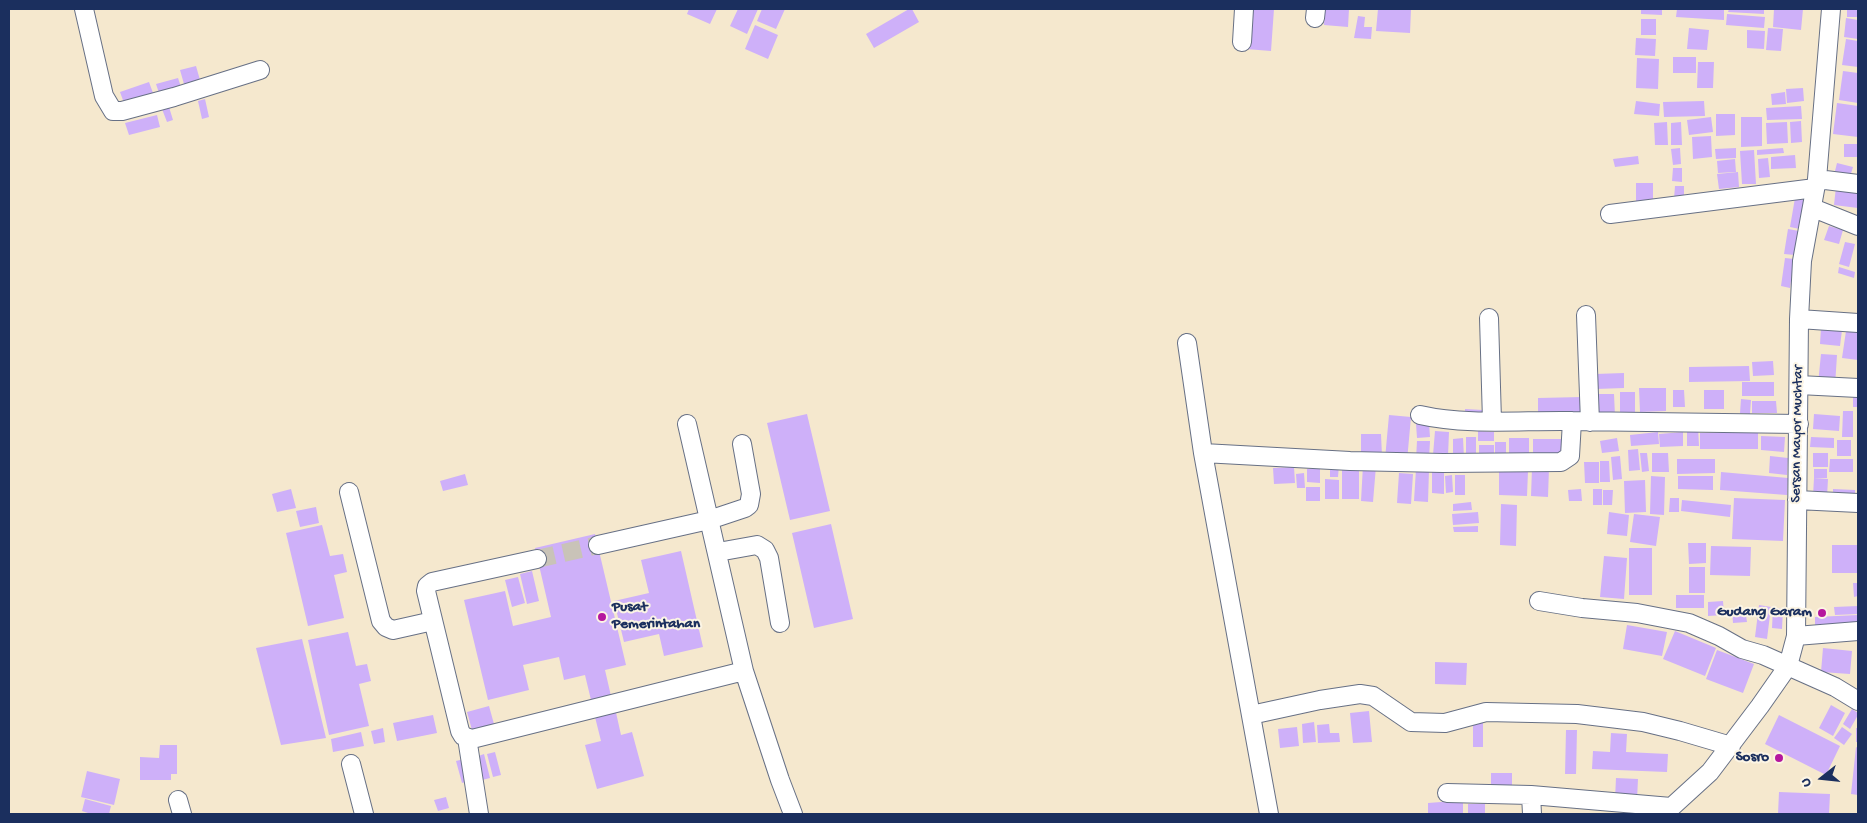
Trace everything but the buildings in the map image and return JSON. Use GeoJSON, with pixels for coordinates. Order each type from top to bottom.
{"type":"FeatureCollection","features":[{"type":"Feature","properties":{"kind":"street"},"geometry":{"type":"LineString","coordinates":[[84,9],[104,96],[113,111],[122,111],[174,97],[260,70]]}},
{"type":"Feature","properties":{"kind":"street"},"geometry":{"type":"LineString","coordinates":[[1242,42],[1244,9]]}},
{"type":"Feature","properties":{"kind":"street","name":"Sersan Mayor Muchtar"},"geometry":{"type":"LineString","coordinates":[[1667,811],[1710,772],[1731,746],[1788,666],[1796,636],[1799,319],[1802,262],[1816,183],[1831,9]]}},
{"type":"Feature","properties":{"kind":"street"},"geometry":{"type":"LineString","coordinates":[[1610,214],[1816,183],[1858,184]]}},
{"type":"Feature","properties":{"kind":"street"},"geometry":{"type":"LineString","coordinates":[[1812,208],[1858,226]]}},
{"type":"Feature","properties":{"kind":"street"},"geometry":{"type":"LineString","coordinates":[[1203,453],[1397,462],[1561,462],[1570,456],[1581,422],[1586,315]]}},
{"type":"Feature","properties":{"kind":"street"},"geometry":{"type":"LineString","coordinates":[[1490,318],[1492,421]]}},
{"type":"Feature","properties":{"kind":"street"},"geometry":{"type":"LineString","coordinates":[[1799,319],[1858,323]]}},
{"type":"Feature","properties":{"kind":"street"},"geometry":{"type":"LineString","coordinates":[[1187,342],[1203,453],[1268,814]]}},
{"type":"Feature","properties":{"kind":"street"},"geometry":{"type":"LineString","coordinates":[[1799,385],[1858,388]]}},
{"type":"Feature","properties":{"kind":"street"},"geometry":{"type":"LineString","coordinates":[[1420,415],[1462,421],[1799,424]]}},
{"type":"Feature","properties":{"kind":"street"},"geometry":{"type":"LineString","coordinates":[[687,424],[744,671],[793,814]]}},
{"type":"Feature","properties":{"kind":"street"},"geometry":{"type":"LineString","coordinates":[[598,545],[710,520],[745,508],[749,505],[751,494],[742,444]]}},
{"type":"Feature","properties":{"kind":"street"},"geometry":{"type":"LineString","coordinates":[[349,492],[381,620],[386,627],[393,630],[433,621]]}},
{"type":"Feature","properties":{"kind":"street"},"geometry":{"type":"LineString","coordinates":[[1797,500],[1858,503]]}},
{"type":"Feature","properties":{"kind":"street"},"geometry":{"type":"LineString","coordinates":[[718,552],[757,545],[765,550],[769,558],[780,622]]}},
{"type":"Feature","properties":{"kind":"street"},"geometry":{"type":"LineString","coordinates":[[479,814],[467,738],[460,731],[426,590],[429,584],[537,559]]}},
{"type":"Feature","properties":{"kind":"street"},"geometry":{"type":"LineString","coordinates":[[1539,601],[1582,608],[1637,613],[1689,623],[1719,636],[1742,649],[1763,655],[1835,687],[1858,701]]}},
{"type":"Feature","properties":{"kind":"street"},"geometry":{"type":"LineString","coordinates":[[1796,636],[1858,631]]}},
{"type":"Feature","properties":{"kind":"street"},"geometry":{"type":"LineString","coordinates":[[467,738],[472,739],[744,671]]}},
{"type":"Feature","properties":{"kind":"street"},"geometry":{"type":"LineString","coordinates":[[1251,715],[1320,700],[1360,694],[1373,696],[1411,722],[1445,723],[1486,712],[1577,714],[1643,722],[1731,746]]}},
{"type":"Feature","properties":{"kind":"street"},"geometry":{"type":"LineString","coordinates":[[352,764],[364,814]]}},
{"type":"Feature","properties":{"kind":"street"},"geometry":{"type":"LineString","coordinates":[[1447,793],[1531,795],[1667,811]]}},
{"type":"Feature","properties":{"kind":"street"},"geometry":{"type":"LineString","coordinates":[[1531,795],[1532,814]]}},
{"type":"Feature","properties":{"kind":"tunnel"},"geometry":{"type":"LineString","coordinates":[[537,559],[598,545]]}},
{"type":"Feature","properties":{"kind":"place","name":"Gudang Garam"},"geometry":{"type":"Point","coordinates":[1822,613]}},
{"type":"Feature","properties":{"kind":"place","name":"Pusat Pemerintahan"},"geometry":{"type":"Point","coordinates":[602,617]}},
{"type":"Feature","properties":{"kind":"place","name":"Sosro"},"geometry":{"type":"Point","coordinates":[1779,758]}}]}
